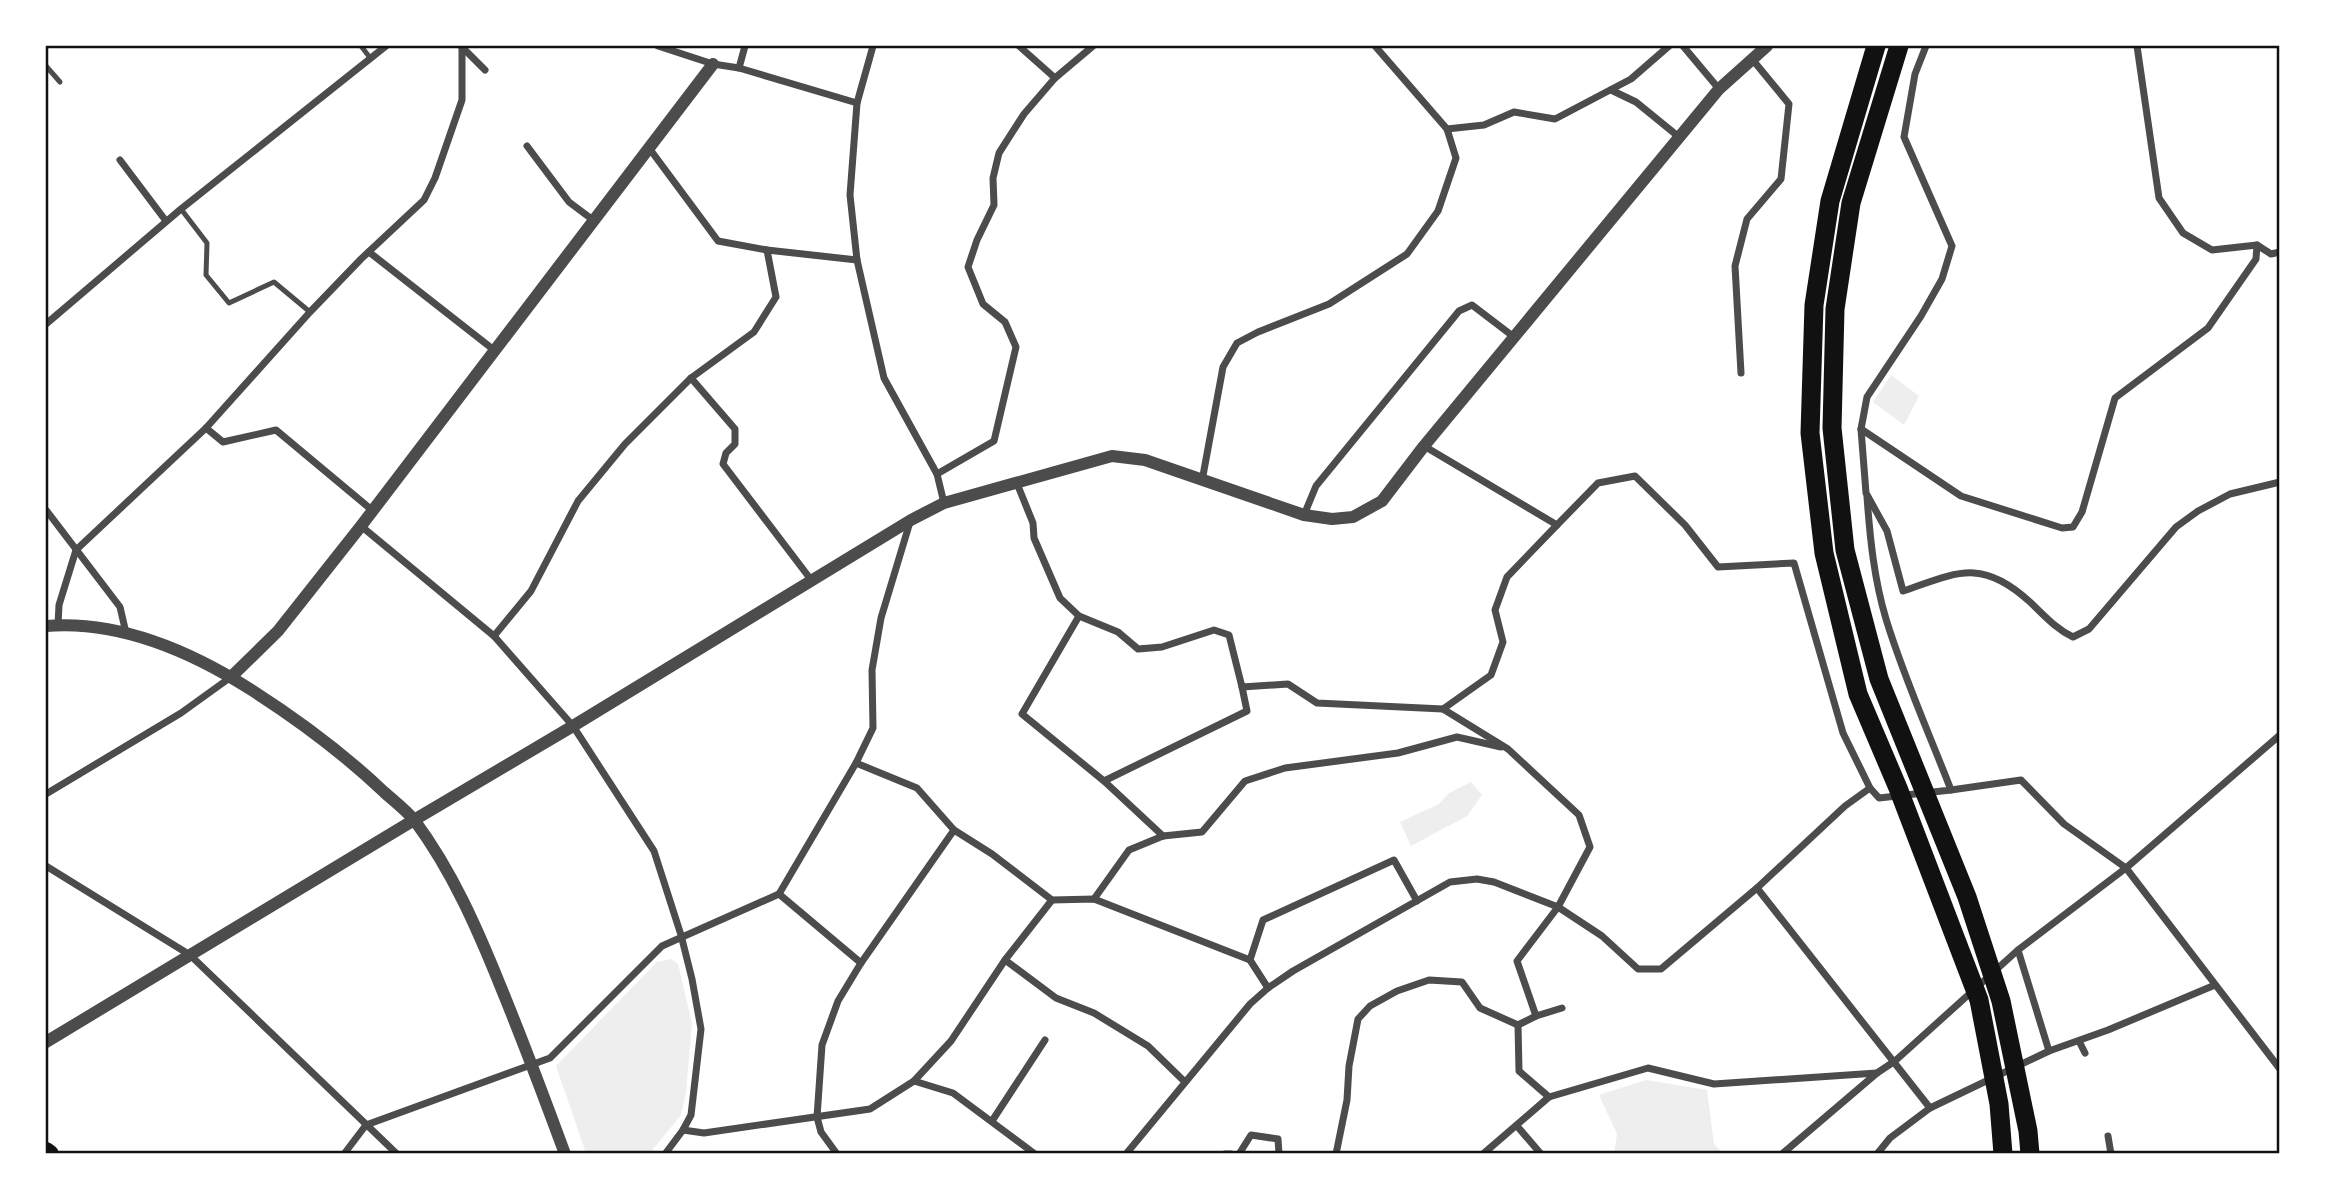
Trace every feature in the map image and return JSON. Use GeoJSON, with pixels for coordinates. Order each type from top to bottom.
{"type":"FeatureCollection","features":[{"type":"Feature","properties":{"kind":"highway"},"geometry":{"type":"LineString","coordinates":[[1876,46],[1830,201],[1814,305],[1810,433],[1824,554],[1858,694],[1898,788],[1979,1000],[1999,1104],[2003,1153]]}},
{"type":"Feature","properties":{"kind":"highway"},"geometry":{"type":"LineString","coordinates":[[1899,46],[1851,203],[1837,296],[1832,428],[1845,550],[1879,679],[1967,897],[2001,1001],[2028,1131],[2030,1153]]}},
{"type":"Feature","properties":{"kind":"street"},"geometry":{"type":"LineString","coordinates":[[46,324],[166,221],[386,46]]}},
{"type":"Feature","properties":{"kind":"street"},"geometry":{"type":"LineString","coordinates":[[462,46],[485,70]]}},
{"type":"Feature","properties":{"kind":"street"},"geometry":{"type":"LineString","coordinates":[[462,46],[462,100],[435,178],[424,200],[310,312],[206,428],[76,550],[52,626],[100,627],[126,633],[182,653],[231,677],[292,716],[360,769],[414,820],[452,878],[476,926],[533,1065],[565,1153]]}},
{"type":"Feature","properties":{"kind":"street"},"geometry":{"type":"LineString","coordinates":[[658,46],[713,64],[738,68],[857,103]]}},
{"type":"Feature","properties":{"kind":"street"},"geometry":{"type":"LineString","coordinates":[[738,68],[745,46]]}},
{"type":"Feature","properties":{"kind":"street"},"geometry":{"type":"LineString","coordinates":[[873,46],[857,103],[850,195],[857,260],[884,378],[937,474],[944,503]]}},
{"type":"Feature","properties":{"kind":"street"},"geometry":{"type":"LineString","coordinates":[[1019,46],[1055,78]]}},
{"type":"Feature","properties":{"kind":"street"},"geometry":{"type":"LineString","coordinates":[[937,474],[994,442],[1019,348],[1005,322],[983,304],[968,267],[977,240],[994,205],[993,178],[999,153],[1024,114],[1055,78],[1093,46]]}},
{"type":"Feature","properties":{"kind":"street"},"geometry":{"type":"LineString","coordinates":[[1202,481],[1223,367],[1237,343],[1329,304],[1407,254],[1438,211],[1455,158],[1447,129],[1374,46]]}},
{"type":"Feature","properties":{"kind":"street"},"geometry":{"type":"LineString","coordinates":[[1447,129],[1484,125],[1514,113],[1555,119],[1631,79],[1669,46]]}},
{"type":"Feature","properties":{"kind":"street"},"geometry":{"type":"LineString","coordinates":[[1683,46],[1719,89]]}},
{"type":"Feature","properties":{"kind":"street"},"geometry":{"type":"LineString","coordinates":[[46,1042],[911,520],[944,503],[1112,456],[1145,460],[1304,515],[1332,519],[1353,517],[1382,501],[1424,446],[1719,89],[1767,46]]}},
{"type":"Feature","properties":{"kind":"street"},"geometry":{"type":"LineString","coordinates":[[1926,46],[1915,74],[1904,137],[1952,246],[1942,279],[1867,397],[1861,429],[1872,555],[1885,617],[1911,694],[1951,790]]}},
{"type":"Feature","properties":{"kind":"street"},"geometry":{"type":"LineString","coordinates":[[2137,46],[2159,198],[2183,233],[2212,250],[2257,245],[2272,254],[2280,253]]}},
{"type":"Feature","properties":{"kind":"street"},"geometry":{"type":"LineString","coordinates":[[1741,373],[1735,266],[1747,219],[1781,179],[1789,104],[1752,59]]}},
{"type":"Feature","properties":{"kind":"street"},"geometry":{"type":"LineString","coordinates":[[46,794],[181,713],[231,677],[278,631],[373,511],[713,64]]}},
{"type":"Feature","properties":{"kind":"street"},"geometry":{"type":"LineString","coordinates":[[1611,90],[1636,102],[1679,137]]}},
{"type":"Feature","properties":{"kind":"street"},"geometry":{"type":"LineString","coordinates":[[527,146],[569,202],[593,220]]}},
{"type":"Feature","properties":{"kind":"street"},"geometry":{"type":"LineString","coordinates":[[649,148],[718,240],[767,250],[857,260]]}},
{"type":"Feature","properties":{"kind":"street"},"geometry":{"type":"LineString","coordinates":[[120,160],[166,221]]}},
{"type":"Feature","properties":{"kind":"street"},"geometry":{"type":"LineString","coordinates":[[1861,429],[1961,496],[2062,528],[2073,527],[2082,512],[2115,398],[2208,328],[2256,259],[2257,245]]}},
{"type":"Feature","properties":{"kind":"street"},"geometry":{"type":"LineString","coordinates":[[494,636],[531,591],[578,501],[625,444],[691,378],[754,332],[776,297],[767,250]]}},
{"type":"Feature","properties":{"kind":"street"},"geometry":{"type":"LineString","coordinates":[[369,252],[494,350]]}},
{"type":"Feature","properties":{"kind":"street"},"geometry":{"type":"LineString","coordinates":[[1304,515],[1316,486],[1459,311],[1472,305],[1514,338]]}},
{"type":"Feature","properties":{"kind":"street"},"geometry":{"type":"LineString","coordinates":[[691,378],[735,429],[735,444],[726,453],[723,464],[812,581]]}},
{"type":"Feature","properties":{"kind":"street"},"geometry":{"type":"LineString","coordinates":[[206,428],[223,442],[276,430],[373,511]]}},
{"type":"Feature","properties":{"kind":"street"},"geometry":{"type":"LineString","coordinates":[[1424,446],[1557,525]]}},
{"type":"Feature","properties":{"kind":"street"},"geometry":{"type":"LineString","coordinates":[[1443,709],[1491,675],[1503,642],[1495,610],[1507,577],[1598,483],[1635,476],[1685,525],[1718,567],[1794,563],[1843,733],[1870,788],[1879,798],[2021,780],[2064,824],[2126,868],[2280,1069]]}},
{"type":"Feature","properties":{"kind":"street"},"geometry":{"type":"LineString","coordinates":[[1016,481],[1033,523],[1034,538],[1060,598],[1079,615],[1118,632],[1138,649],[1162,647],[1214,630],[1229,635],[1247,710],[1104,781]]}},
{"type":"Feature","properties":{"kind":"street"},"geometry":{"type":"LineString","coordinates":[[1867,493],[1887,531],[1903,591],[1955,573],[1982,572],[2025,598],[2062,631],[2073,636],[2089,629],[2176,527],[2198,511],[2230,494],[2280,482]]}},
{"type":"Feature","properties":{"kind":"street"},"geometry":{"type":"LineString","coordinates":[[46,510],[120,607],[126,633]]}},
{"type":"Feature","properties":{"kind":"street"},"geometry":{"type":"LineString","coordinates":[[344,1153],[366,1125],[550,1058],[662,946],[681,935],[779,894],[856,764],[873,728],[872,670],[881,618],[911,520]]}},
{"type":"Feature","properties":{"kind":"street"},"geometry":{"type":"LineString","coordinates":[[361,526],[494,636],[573,726],[654,851],[681,935],[701,1030],[691,1115],[665,1153]]}},
{"type":"Feature","properties":{"kind":"street"},"geometry":{"type":"LineString","coordinates":[[1079,615],[1022,714],[1104,781],[1163,836]]}},
{"type":"Feature","properties":{"kind":"street"},"geometry":{"type":"LineString","coordinates":[[1242,687],[1288,684],[1317,703],[1443,709],[1508,749],[1580,815],[1590,847],[1558,907],[1517,961],[1536,1016]]}},
{"type":"Feature","properties":{"kind":"street"},"geometry":{"type":"LineString","coordinates":[[1782,1153],[1895,1061],[2018,950],[2126,868],[2280,735]]}},
{"type":"Feature","properties":{"kind":"street"},"geometry":{"type":"LineString","coordinates":[[1094,899],[1129,850],[1163,836],[1202,832],[1245,781],[1285,768],[1398,753],[1457,737],[1508,749]]}},
{"type":"Feature","properties":{"kind":"street"},"geometry":{"type":"LineString","coordinates":[[856,764],[917,788],[954,830],[992,854],[1052,900],[1094,899],[1250,960],[1268,988]]}},
{"type":"Feature","properties":{"kind":"street"},"geometry":{"type":"LineString","coordinates":[[1127,1153],[1250,1004],[1268,988],[1293,971],[1450,882],[1477,879],[1494,882],[1558,907],[1602,936],[1638,969],[1661,969],[1758,888],[1845,806],[1870,788]]}},
{"type":"Feature","properties":{"kind":"street"},"geometry":{"type":"LineString","coordinates":[[837,1153],[821,1132],[817,1117],[822,1045],[838,1001],[861,963],[954,830]]}},
{"type":"Feature","properties":{"kind":"street"},"geometry":{"type":"LineString","coordinates":[[1250,960],[1264,920],[1394,860],[1417,901]]}},
{"type":"Feature","properties":{"kind":"street"},"geometry":{"type":"LineString","coordinates":[[46,866],[190,955],[397,1153]]}},
{"type":"Feature","properties":{"kind":"street"},"geometry":{"type":"LineString","coordinates":[[1758,888],[1930,1108]]}},
{"type":"Feature","properties":{"kind":"street"},"geometry":{"type":"LineString","coordinates":[[779,894],[861,963]]}},
{"type":"Feature","properties":{"kind":"street"},"geometry":{"type":"LineString","coordinates":[[683,1130],[704,1133],[870,1108],[914,1081],[951,1041],[1005,960],[1052,900]]}},
{"type":"Feature","properties":{"kind":"street"},"geometry":{"type":"LineString","coordinates":[[2018,950],[2049,1051]]}},
{"type":"Feature","properties":{"kind":"street"},"geometry":{"type":"LineString","coordinates":[[1005,960],[1056,998],[1094,1013],[1148,1046],[1185,1082]]}},
{"type":"Feature","properties":{"kind":"street"},"geometry":{"type":"LineString","coordinates":[[1336,1153],[1347,1100],[1349,1066],[1358,1019],[1370,1006],[1397,991],[1429,980],[1462,982],[1480,1008],[1518,1025]]}},
{"type":"Feature","properties":{"kind":"street"},"geometry":{"type":"LineString","coordinates":[[1877,1153],[1890,1138],[1930,1108],[2049,1051],[2215,985]]}},
{"type":"Feature","properties":{"kind":"street"},"geometry":{"type":"LineString","coordinates":[[1518,1025],[1536,1016],[1562,1009]]}},
{"type":"Feature","properties":{"kind":"street"},"geometry":{"type":"LineString","coordinates":[[1518,1025],[1519,1071],[1549,1097]]}},
{"type":"Feature","properties":{"kind":"street"},"geometry":{"type":"LineString","coordinates":[[992,1121],[1045,1041]]}},
{"type":"Feature","properties":{"kind":"street"},"geometry":{"type":"LineString","coordinates":[[2079,1041],[2085,1053]]}},
{"type":"Feature","properties":{"kind":"street"},"geometry":{"type":"LineString","coordinates":[[1485,1153],[1549,1097],[1648,1068],[1714,1084],[1877,1073]]}},
{"type":"Feature","properties":{"kind":"street"},"geometry":{"type":"LineString","coordinates":[[914,1081],[953,1093],[1035,1153]]}},
{"type":"Feature","properties":{"kind":"street"},"geometry":{"type":"LineString","coordinates":[[1517,1126],[1541,1153]]}},
{"type":"Feature","properties":{"kind":"street"},"geometry":{"type":"LineString","coordinates":[[1239,1153],[1251,1135],[1279,1139],[1279,1153]]}},
{"type":"Feature","properties":{"kind":"street"},"geometry":{"type":"LineString","coordinates":[[2108,1136],[2111,1153]]}},
{"type":"Feature","properties":{"kind":"street"},"geometry":{"type":"LineString","coordinates":[[1224,1153],[1231,1153]]}},
{"type":"Feature","properties":{"kind":"lane"},"geometry":{"type":"LineString","coordinates":[[361,46],[371,59]]}},
{"type":"Feature","properties":{"kind":"lane"},"geometry":{"type":"LineString","coordinates":[[46,66],[60,82]]}},
{"type":"Feature","properties":{"kind":"lane"},"geometry":{"type":"LineString","coordinates":[[181,209],[207,243],[206,275],[229,303],[274,282],[310,312]]}},
{"type":"Feature","properties":{"kind":"shaded area"},"geometry":{"type":"Polygon","coordinates":[[[1891,375],[1919,396],[1904,425],[1873,402],[1891,375]]]}},
{"type":"Feature","properties":{"kind":"shaded area"},"geometry":{"type":"Polygon","coordinates":[[[1471,782],[1482,795],[1467,816],[1411,846],[1400,822],[1439,804],[1449,793],[1471,782]]]}},
{"type":"Feature","properties":{"kind":"shaded area"},"geometry":{"type":"Polygon","coordinates":[[[671,959],[678,964],[692,1023],[686,1093],[681,1115],[650,1153],[586,1153],[556,1066],[657,962],[671,959]]]}},
{"type":"Feature","properties":{"kind":"shaded area"},"geometry":{"type":"Polygon","coordinates":[[[1646,1080],[1707,1090],[1714,1144],[1723,1153],[1614,1153],[1617,1134],[1599,1095],[1646,1080]]]}}]}
